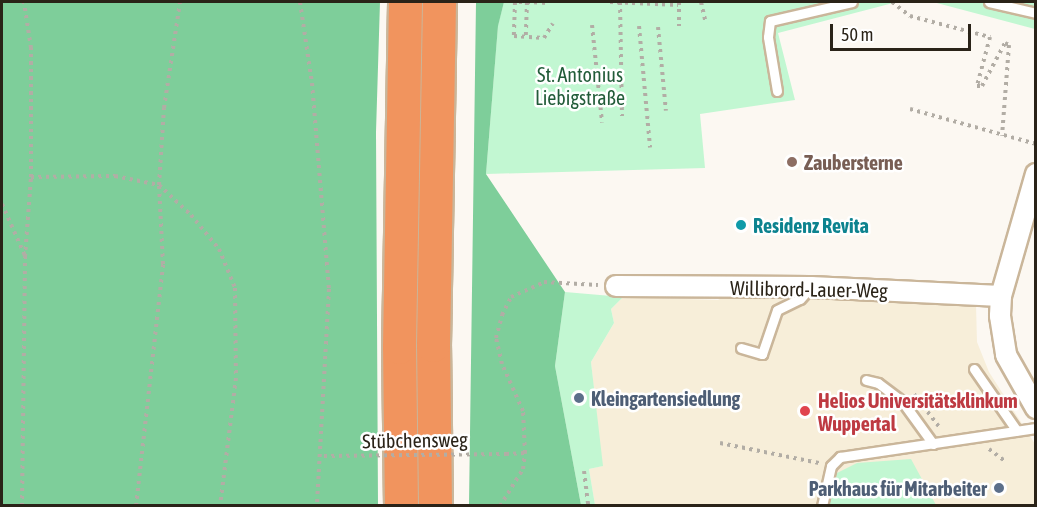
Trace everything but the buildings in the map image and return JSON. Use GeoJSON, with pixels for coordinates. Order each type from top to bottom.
{"type":"FeatureCollection","features":[{"type":"Feature","properties":{"kind":"highway"},"geometry":{"type":"LineString","coordinates":[[401,506],[399,348],[405,2]]}},
{"type":"Feature","properties":{"kind":"highway"},"geometry":{"type":"LineString","coordinates":[[435,506],[433,322],[439,2]]}},
{"type":"Feature","properties":{"kind":"street"},"geometry":{"type":"LineString","coordinates":[[1035,174],[1001,296],[1004,348],[1035,408]]}},
{"type":"Feature","properties":{"kind":"street","name":"Willibrord-Lauer-Weg"},"geometry":{"type":"LineString","coordinates":[[616,286],[811,287],[1001,296]]}},
{"type":"Feature","properties":{"kind":"lane"},"geometry":{"type":"LineString","coordinates":[[777,91],[768,37],[770,21],[852,2]]}},
{"type":"Feature","properties":{"kind":"lane"},"geometry":{"type":"LineString","coordinates":[[989,2],[1035,13]]}},
{"type":"Feature","properties":{"kind":"lane"},"geometry":{"type":"LineString","coordinates":[[741,348],[762,354],[777,310],[800,299],[811,287]]}},
{"type":"Feature","properties":{"kind":"lane"},"geometry":{"type":"LineString","coordinates":[[974,369],[1017,432]]}},
{"type":"Feature","properties":{"kind":"lane"},"geometry":{"type":"LineString","coordinates":[[866,380],[878,383],[902,401],[933,444]]}},
{"type":"Feature","properties":{"kind":"lane"},"geometry":{"type":"LineString","coordinates":[[822,506],[831,466],[840,457],[1035,428]]}},
{"type":"Feature","properties":{"kind":"path"},"geometry":{"type":"LineString","coordinates":[[22,506],[25,257],[31,177],[31,48],[24,2]]}},
{"type":"Feature","properties":{"kind":"path"},"geometry":{"type":"LineString","coordinates":[[136,506],[163,264],[159,185],[164,108],[180,2]]}},
{"type":"Feature","properties":{"kind":"path"},"geometry":{"type":"LineString","coordinates":[[300,2],[312,83],[329,289],[322,456],[316,506]]}},
{"type":"Feature","properties":{"kind":"path"},"geometry":{"type":"LineString","coordinates":[[548,3],[517,2],[514,36],[544,38],[553,23]]}},
{"type":"Feature","properties":{"kind":"path"},"geometry":{"type":"LineString","coordinates":[[526,37],[527,2]]}},
{"type":"Feature","properties":{"kind":"path"},"geometry":{"type":"LineString","coordinates":[[610,2],[679,3],[679,26]]}},
{"type":"Feature","properties":{"kind":"path"},"geometry":{"type":"LineString","coordinates":[[620,2],[622,116]]}},
{"type":"Feature","properties":{"kind":"path"},"geometry":{"type":"LineString","coordinates":[[701,2],[706,23]]}},
{"type":"Feature","properties":{"kind":"path"},"geometry":{"type":"LineString","coordinates":[[892,2],[910,16],[990,37],[977,86],[982,86],[1005,43],[1009,45],[1002,135]]}},
{"type":"Feature","properties":{"kind":"path"},"geometry":{"type":"LineString","coordinates":[[592,26],[602,122]]}},
{"type":"Feature","properties":{"kind":"path"},"geometry":{"type":"LineString","coordinates":[[639,26],[650,148]]}},
{"type":"Feature","properties":{"kind":"path"},"geometry":{"type":"LineString","coordinates":[[658,27],[666,111]]}},
{"type":"Feature","properties":{"kind":"path"},"geometry":{"type":"LineString","coordinates":[[910,109],[1035,144]]}},
{"type":"Feature","properties":{"kind":"path"},"geometry":{"type":"LineString","coordinates":[[31,177],[115,176],[159,185],[191,215],[219,249],[235,288],[236,378],[220,506]]}},
{"type":"Feature","properties":{"kind":"path"},"geometry":{"type":"LineString","coordinates":[[2,204],[25,257]]}},
{"type":"Feature","properties":{"kind":"path"},"geometry":{"type":"LineString","coordinates":[[500,506],[523,469],[525,453],[523,411],[502,364],[496,338],[511,297],[544,282],[616,286]]}},
{"type":"Feature","properties":{"kind":"path"},"geometry":{"type":"LineString","coordinates":[[720,443],[831,466]]}},
{"type":"Feature","properties":{"kind":"path","name":"Stübchensweg"},"geometry":{"type":"LineString","coordinates":[[322,456],[525,453]]}},
{"type":"Feature","properties":{"kind":"path"},"geometry":{"type":"LineString","coordinates":[[584,471],[588,506]]}},
{"type":"Feature","properties":{"kind":"shaded area","name":"Helios Universitätsklinkum Wuppertal"},"geometry":{"type":"Polygon","coordinates":[[[732,292],[968,299],[976,305],[977,342],[989,372],[1035,444],[1035,505],[595,505],[589,469],[602,466],[591,362],[614,323],[611,309],[623,297],[718,300],[732,292]]]}},
{"type":"Feature","properties":{"kind":"green space"},"geometry":{"type":"Polygon","coordinates":[[[2,2],[380,2],[376,132],[378,505],[2,505],[2,2]]]}},
{"type":"Feature","properties":{"kind":"green space"},"geometry":{"type":"Polygon","coordinates":[[[476,2],[504,2],[498,26],[486,174],[565,292],[555,366],[581,505],[469,505],[476,2]]]}},
{"type":"Feature","properties":{"kind":"green space","name":"St. Antonius Liebigstraße"},"geometry":{"type":"Polygon","coordinates":[[[504,2],[897,2],[778,33],[795,100],[700,114],[705,168],[486,174],[498,25],[504,2]]]}},
{"type":"Feature","properties":{"kind":"green space"},"geometry":{"type":"Polygon","coordinates":[[[933,2],[1035,2],[1035,29],[933,2]]]}},
{"type":"Feature","properties":{"kind":"green space","name":"Kleingartensiedlung"},"geometry":{"type":"Polygon","coordinates":[[[565,292],[623,297],[611,309],[614,323],[591,362],[603,466],[589,469],[595,505],[581,505],[555,366],[565,292]]]}},
{"type":"Feature","properties":{"kind":"green space"},"geometry":{"type":"Polygon","coordinates":[[[911,459],[936,505],[829,505],[837,473],[857,463],[911,459]]]}},
{"type":"Feature","properties":{"kind":"place","name":"Zaubersterne"},"geometry":{"type":"Point","coordinates":[792,162]}},
{"type":"Feature","properties":{"kind":"place","name":"Residenz Revita"},"geometry":{"type":"Point","coordinates":[741,225]}},
{"type":"Feature","properties":{"kind":"place","name":"Kleingartensiedlung"},"geometry":{"type":"Point","coordinates":[579,398]}},
{"type":"Feature","properties":{"kind":"place","name":"Helios Universitätsklinkum Wuppertal"},"geometry":{"type":"Point","coordinates":[805,411]}},
{"type":"Feature","properties":{"kind":"place","name":"Parkhaus für Mitarbeiter"},"geometry":{"type":"Point","coordinates":[999,488]}}]}
